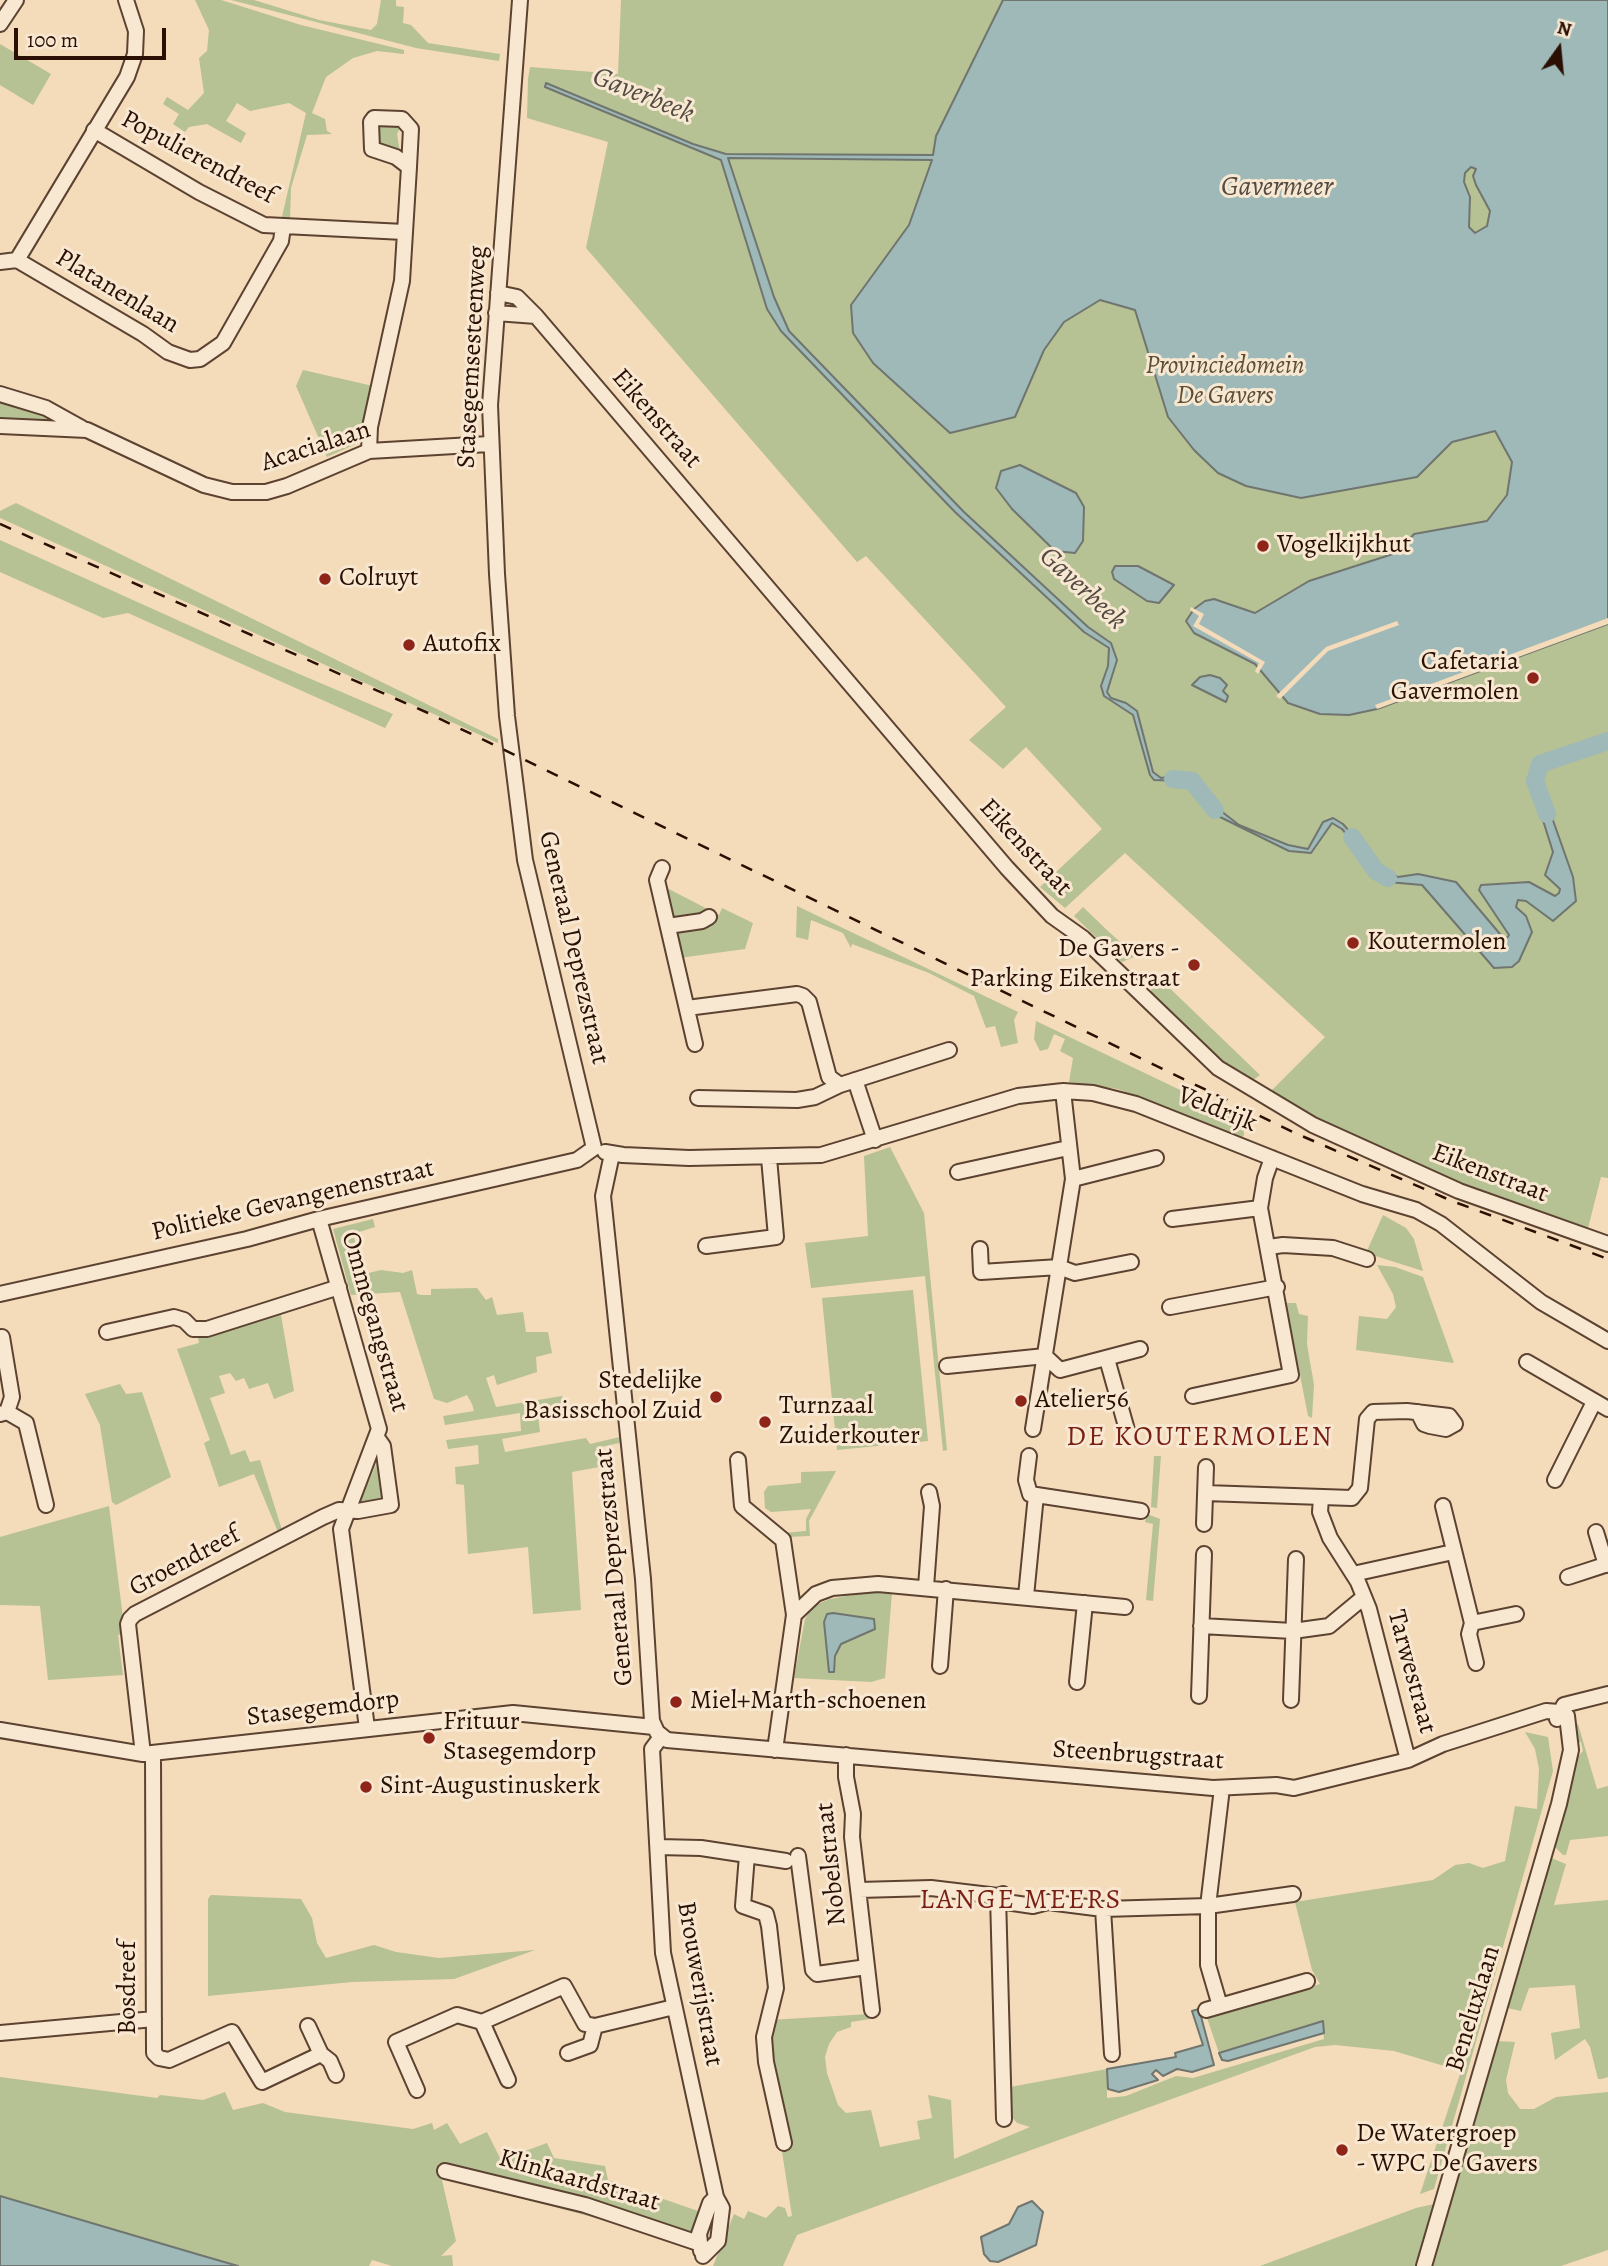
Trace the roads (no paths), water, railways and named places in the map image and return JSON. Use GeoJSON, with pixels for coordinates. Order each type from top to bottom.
{"type":"FeatureCollection","features":[{"type":"Feature","properties":{"kind":"street"},"geometry":{"type":"LineString","coordinates":[[0,24],[16,0]]}},
{"type":"Feature","properties":{"kind":"street","name":"Platanenlaan"},"geometry":{"type":"LineString","coordinates":[[17,260],[127,77],[135,54],[136,31],[126,0]]}},
{"type":"Feature","properties":{"kind":"street","name":"Stasegemsesteenweg"},"geometry":{"type":"LineString","coordinates":[[514,758],[506,703],[489,444],[496,313],[520,0]]}},
{"type":"Feature","properties":{"kind":"street","name":"Populierendreef"},"geometry":{"type":"LineString","coordinates":[[94,130],[253,221],[283,227],[404,232]]}},
{"type":"Feature","properties":{"kind":"street"},"geometry":{"type":"LineString","coordinates":[[369,451],[370,428],[400,295],[409,167]]}},
{"type":"Feature","properties":{"kind":"street","name":"Platanenlaan"},"geometry":{"type":"LineString","coordinates":[[0,262],[17,260],[143,334],[168,352],[190,360],[200,359],[223,343],[281,240],[283,227]]}},
{"type":"Feature","properties":{"kind":"street","name":"Eikenstraat"},"geometry":{"type":"LineString","coordinates":[[498,293],[517,297],[536,316],[1007,868],[1052,916],[1083,938],[1218,1068],[1313,1125],[1460,1191],[1608,1244]]}},
{"type":"Feature","properties":{"kind":"street"},"geometry":{"type":"LineString","coordinates":[[496,313],[536,316]]}},
{"type":"Feature","properties":{"kind":"street","name":"Acacialaan"},"geometry":{"type":"LineString","coordinates":[[0,394],[46,408],[204,485],[232,492],[266,492],[287,486],[369,451],[489,444]]}},
{"type":"Feature","properties":{"kind":"street","name":"Acacialaan"},"geometry":{"type":"LineString","coordinates":[[0,426],[87,430]]}},
{"type":"Feature","properties":{"kind":"street","name":"Generaal Deprezstraat"},"geometry":{"type":"LineString","coordinates":[[514,758],[521,837],[530,891],[594,1148]]}},
{"type":"Feature","properties":{"kind":"street"},"geometry":{"type":"LineString","coordinates":[[662,868],[657,880],[695,1044]]}},
{"type":"Feature","properties":{"kind":"street"},"geometry":{"type":"LineString","coordinates":[[668,926],[702,921],[709,917]]}},
{"type":"Feature","properties":{"kind":"street"},"geometry":{"type":"LineString","coordinates":[[687,1008],[797,994],[803,996],[809,1002],[829,1077],[840,1085]]}},
{"type":"Feature","properties":{"kind":"street"},"geometry":{"type":"LineString","coordinates":[[698,1098],[797,1100],[830,1093],[840,1085],[949,1050]]}},
{"type":"Feature","properties":{"kind":"street"},"geometry":{"type":"LineString","coordinates":[[855,1080],[875,1140]]}},
{"type":"Feature","properties":{"kind":"street"},"geometry":{"type":"LineString","coordinates":[[1033,1429],[1073,1179],[1063,1091]]}},
{"type":"Feature","properties":{"kind":"street","name":"Veldrijk"},"geometry":{"type":"LineString","coordinates":[[594,1148],[612,1154],[769,1158],[821,1155],[1000,1100],[1063,1091],[1093,1093],[1136,1104],[1362,1194],[1427,1215],[1541,1302],[1608,1341]]}},
{"type":"Feature","properties":{"kind":"street"},"geometry":{"type":"LineString","coordinates":[[958,1172],[1068,1147]]}},
{"type":"Feature","properties":{"kind":"street","name":"Politieke Gevangenenstraat"},"geometry":{"type":"LineString","coordinates":[[0,1294],[247,1239],[319,1219],[577,1160],[594,1148]]}},
{"type":"Feature","properties":{"kind":"street","name":"Generaal Deprezstraat"},"geometry":{"type":"LineString","coordinates":[[612,1154],[603,1196],[643,1579],[650,1693],[657,1732]]}},
{"type":"Feature","properties":{"kind":"street"},"geometry":{"type":"LineString","coordinates":[[706,1246],[776,1237],[769,1158]]}},
{"type":"Feature","properties":{"kind":"street"},"geometry":{"type":"LineString","coordinates":[[1073,1179],[1156,1158]]}},
{"type":"Feature","properties":{"kind":"street"},"geometry":{"type":"LineString","coordinates":[[1193,1396],[1291,1375],[1277,1287],[1260,1208],[1265,1178],[1272,1158]]}},
{"type":"Feature","properties":{"kind":"street"},"geometry":{"type":"LineString","coordinates":[[1172,1219],[1260,1208]]}},
{"type":"Feature","properties":{"kind":"street","name":"Ommegangstraat"},"geometry":{"type":"LineString","coordinates":[[319,1219],[379,1429],[378,1439],[341,1529],[367,1728]]}},
{"type":"Feature","properties":{"kind":"street"},"geometry":{"type":"LineString","coordinates":[[1269,1247],[1283,1244],[1333,1248],[1367,1259]]}},
{"type":"Feature","properties":{"kind":"street"},"geometry":{"type":"LineString","coordinates":[[980,1249],[981,1272],[1059,1267],[1075,1273],[1131,1262]]}},
{"type":"Feature","properties":{"kind":"street"},"geometry":{"type":"LineString","coordinates":[[107,1332],[174,1317],[184,1320],[193,1329],[207,1329],[339,1287]]}},
{"type":"Feature","properties":{"kind":"street"},"geometry":{"type":"LineString","coordinates":[[1170,1307],[1277,1287]]}},
{"type":"Feature","properties":{"kind":"street"},"geometry":{"type":"LineString","coordinates":[[2,1337],[12,1396],[3,1413],[26,1423],[46,1505]]}},
{"type":"Feature","properties":{"kind":"street"},"geometry":{"type":"LineString","coordinates":[[947,1366],[1045,1356],[1060,1370],[1140,1349]]}},
{"type":"Feature","properties":{"kind":"street"},"geometry":{"type":"LineString","coordinates":[[1107,1359],[1129,1437]]}},
{"type":"Feature","properties":{"kind":"street"},"geometry":{"type":"LineString","coordinates":[[1527,1362],[1608,1409]]}},
{"type":"Feature","properties":{"kind":"street"},"geometry":{"type":"LineString","coordinates":[[1555,1480],[1594,1402]]}},
{"type":"Feature","properties":{"kind":"street"},"geometry":{"type":"LineString","coordinates":[[1205,1493],[1352,1498],[1360,1488],[1367,1419],[1373,1412],[1418,1412]]}},
{"type":"Feature","properties":{"kind":"street","name":"Ommegangstraat"},"geometry":{"type":"LineString","coordinates":[[349,1510],[391,1505],[383,1446],[378,1439]]}},
{"type":"Feature","properties":{"kind":"street"},"geometry":{"type":"LineString","coordinates":[[1029,1457],[1026,1488],[1036,1495],[1141,1511]]}},
{"type":"Feature","properties":{"kind":"street"},"geometry":{"type":"LineString","coordinates":[[738,1461],[742,1506],[783,1540],[794,1615],[775,1750]]}},
{"type":"Feature","properties":{"kind":"street"},"geometry":{"type":"LineString","coordinates":[[1205,1524],[1206,1467]]}},
{"type":"Feature","properties":{"kind":"street"},"geometry":{"type":"LineString","coordinates":[[926,1587],[932,1506],[929,1492]]}},
{"type":"Feature","properties":{"kind":"street"},"geometry":{"type":"LineString","coordinates":[[1026,1596],[1036,1495]]}},
{"type":"Feature","properties":{"kind":"street","name":"Tarwestraat"},"geometry":{"type":"LineString","coordinates":[[1321,1498],[1320,1512],[1330,1538],[1364,1597],[1408,1760]]}},
{"type":"Feature","properties":{"kind":"street"},"geometry":{"type":"LineString","coordinates":[[1443,1506],[1472,1623],[1469,1634],[1476,1663]]}},
{"type":"Feature","properties":{"kind":"street","name":"Groendreef"},"geometry":{"type":"LineString","coordinates":[[148,1754],[128,1624],[135,1614],[323,1517],[349,1510]]}},
{"type":"Feature","properties":{"kind":"street"},"geometry":{"type":"LineString","coordinates":[[1568,1577],[1607,1564],[1596,1532]]}},
{"type":"Feature","properties":{"kind":"street"},"geometry":{"type":"LineString","coordinates":[[1353,1574],[1453,1552]]}},
{"type":"Feature","properties":{"kind":"street"},"geometry":{"type":"LineString","coordinates":[[1199,1696],[1204,1554]]}},
{"type":"Feature","properties":{"kind":"street"},"geometry":{"type":"LineString","coordinates":[[1291,1700],[1296,1559]]}},
{"type":"Feature","properties":{"kind":"street"},"geometry":{"type":"LineString","coordinates":[[794,1615],[816,1594],[832,1588],[878,1584],[1125,1607]]}},
{"type":"Feature","properties":{"kind":"street"},"geometry":{"type":"LineString","coordinates":[[940,1666],[946,1589]]}},
{"type":"Feature","properties":{"kind":"street","name":"Tarwestraat"},"geometry":{"type":"LineString","coordinates":[[1201,1626],[1293,1631],[1329,1626],[1364,1597]]}},
{"type":"Feature","properties":{"kind":"street"},"geometry":{"type":"LineString","coordinates":[[1077,1682],[1085,1603]]}},
{"type":"Feature","properties":{"kind":"street"},"geometry":{"type":"LineString","coordinates":[[1472,1623],[1517,1614]]}},
{"type":"Feature","properties":{"kind":"street","name":"Steenbrugstraat"},"geometry":{"type":"LineString","coordinates":[[657,1732],[675,1742],[697,1741],[1222,1788],[1276,1785],[1294,1788],[1408,1760],[1443,1744],[1546,1711],[1563,1714],[1564,1705],[1608,1694]]}},
{"type":"Feature","properties":{"kind":"street","name":"Stasegemdorp"},"geometry":{"type":"LineString","coordinates":[[0,1730],[148,1754],[513,1713],[657,1732]]}},
{"type":"Feature","properties":{"kind":"street","name":"Beneluxlaan"},"geometry":{"type":"LineString","coordinates":[[1424,2266],[1533,1899],[1567,1764],[1558,1734],[1563,1714]]}},
{"type":"Feature","properties":{"kind":"street","name":"Brouwerijstraat"},"geometry":{"type":"LineString","coordinates":[[657,1732],[652,1749],[663,1953],[716,2197],[722,2208],[722,2218]]}},
{"type":"Feature","properties":{"kind":"street","name":"Bosdreef"},"geometry":{"type":"LineString","coordinates":[[148,1754],[154,2053],[159,2058],[169,2060],[232,2032],[262,2082],[321,2054]]}},
{"type":"Feature","properties":{"kind":"street","name":"Nobelstraat"},"geometry":{"type":"LineString","coordinates":[[846,1755],[872,2010]]}},
{"type":"Feature","properties":{"kind":"street"},"geometry":{"type":"LineString","coordinates":[[1222,1788],[1208,1906],[1208,1965],[1213,2008],[1307,1981]]}},
{"type":"Feature","properties":{"kind":"street"},"geometry":{"type":"LineString","coordinates":[[658,1853],[729,1852],[747,1855],[743,1906],[766,1914],[769,1926],[776,1988],[764,2036],[766,2062],[783,2143]]}},
{"type":"Feature","properties":{"kind":"street","name":"Nobelstraat"},"geometry":{"type":"LineString","coordinates":[[747,1855],[792,1858],[817,1974],[867,1967]]}},
{"type":"Feature","properties":{"kind":"street"},"geometry":{"type":"LineString","coordinates":[[859,1891],[931,1888],[998,1896],[1006,1902],[1033,1906],[1048,1902],[1103,1909],[1208,1906],[1293,1894]]}},
{"type":"Feature","properties":{"kind":"street"},"geometry":{"type":"LineString","coordinates":[[998,1896],[1004,2119]]}},
{"type":"Feature","properties":{"kind":"street"},"geometry":{"type":"LineString","coordinates":[[1103,1909],[1112,2054]]}},
{"type":"Feature","properties":{"kind":"street"},"geometry":{"type":"LineString","coordinates":[[417,2090],[393,2035],[457,2015],[482,2022],[564,1986],[585,2024],[595,2026],[674,2007]]}},
{"type":"Feature","properties":{"kind":"street"},"geometry":{"type":"LineString","coordinates":[[0,2033],[154,2019]]}},
{"type":"Feature","properties":{"kind":"street"},"geometry":{"type":"LineString","coordinates":[[482,2022],[509,2080]]}},
{"type":"Feature","properties":{"kind":"street"},"geometry":{"type":"LineString","coordinates":[[308,2026],[321,2054],[330,2061],[336,2076]]}},
{"type":"Feature","properties":{"kind":"street"},"geometry":{"type":"LineString","coordinates":[[568,2053],[590,2045],[595,2026]]}},
{"type":"Feature","properties":{"kind":"street","name":"Klinkaardstraat"},"geometry":{"type":"LineString","coordinates":[[445,2171],[585,2205],[702,2255]]}},
{"type":"Feature","properties":{"kind":"street"},"geometry":{"type":"LineString","coordinates":[[702,2255],[706,2211],[716,2197]]}},
{"type":"Feature","properties":{"kind":"street"},"geometry":{"type":"LineString","coordinates":[[702,2255],[718,2242],[722,2218],[706,2211]]}},
{"type":"Feature","properties":{"kind":"water","name":"Gavermeer"},"geometry":{"type":"Polygon","coordinates":[[[1003,0],[1608,0],[1608,624],[1377,709],[1349,715],[1320,714],[1288,703],[1255,664],[1194,633],[1186,621],[1194,609],[1205,601],[1214,599],[1255,613],[1309,581],[1399,552],[1414,534],[1487,521],[1507,495],[1512,462],[1495,431],[1452,442],[1417,477],[1301,498],[1246,486],[1218,473],[1194,450],[1168,417],[1135,310],[1100,300],[1064,322],[1044,350],[1015,417],[950,433],[873,363],[853,333],[851,305],[909,225],[932,160],[728,158],[774,297],[789,331],[964,512],[1088,627],[1111,643],[1117,660],[1107,692],[1111,698],[1126,703],[1137,711],[1153,772],[1161,778],[1181,775],[1197,781],[1190,786],[1181,781],[1154,780],[1150,775],[1133,715],[1104,696],[1101,686],[1108,666],[1109,648],[1084,632],[955,512],[781,331],[767,309],[721,160],[545,87],[546,83],[693,144],[726,154],[933,155],[936,136],[1003,0]],[[1471,167],[1465,173],[1464,182],[1470,197],[1469,227],[1475,233],[1487,226],[1490,211],[1473,176],[1476,169],[1471,167]]]}},
{"type":"Feature","properties":{"kind":"water"},"geometry":{"type":"Polygon","coordinates":[[[1020,465],[1076,493],[1084,507],[1083,541],[1075,553],[1055,551],[1012,509],[996,488],[1001,471],[1020,465]]]}},
{"type":"Feature","properties":{"kind":"water"},"geometry":{"type":"Polygon","coordinates":[[[1115,566],[1138,566],[1174,585],[1159,603],[1147,601],[1114,579],[1112,572],[1115,566]]]}},
{"type":"Feature","properties":{"kind":"water"},"geometry":{"type":"Polygon","coordinates":[[[1210,675],[1220,678],[1227,685],[1223,691],[1228,696],[1226,702],[1192,685],[1200,677],[1210,675]]]}},
{"type":"Feature","properties":{"kind":"water"},"geometry":{"type":"Polygon","coordinates":[[[1202,789],[1212,804],[1239,825],[1288,845],[1308,849],[1323,822],[1333,818],[1343,824],[1369,854],[1365,856],[1342,829],[1332,823],[1311,853],[1289,851],[1216,815],[1198,794],[1202,789]]]}},
{"type":"Feature","properties":{"kind":"water"},"geometry":{"type":"Polygon","coordinates":[[[1543,792],[1573,877],[1576,901],[1553,921],[1526,901],[1518,900],[1516,907],[1526,916],[1532,932],[1519,961],[1512,967],[1494,968],[1422,885],[1388,882],[1365,867],[1374,863],[1398,877],[1418,874],[1456,882],[1500,934],[1507,938],[1509,935],[1479,890],[1481,885],[1529,882],[1555,896],[1560,889],[1545,875],[1553,852],[1535,795],[1543,792]]]}},
{"type":"Feature","properties":{"kind":"water"},"geometry":{"type":"Polygon","coordinates":[[[827,1614],[874,1619],[875,1629],[841,1644],[835,1656],[834,1672],[829,1672],[824,1622],[827,1614]]]}},
{"type":"Feature","properties":{"kind":"water"},"geometry":{"type":"Polygon","coordinates":[[[1199,2009],[1214,2065],[1192,2072],[1177,2069],[1163,2076],[1156,2070],[1152,2074],[1158,2080],[1119,2092],[1108,2089],[1107,2069],[1176,2057],[1175,2053],[1203,2045],[1192,2011],[1199,2009]]]}},
{"type":"Feature","properties":{"kind":"water"},"geometry":{"type":"Polygon","coordinates":[[[1323,2021],[1324,2033],[1228,2061],[1222,2060],[1219,2053],[1323,2021]]]}},
{"type":"Feature","properties":{"kind":"water"},"geometry":{"type":"Polygon","coordinates":[[[0,2196],[200,2255],[238,2266],[0,2266],[0,2196]]]}},
{"type":"Feature","properties":{"kind":"water"},"geometry":{"type":"Polygon","coordinates":[[[1032,2201],[1043,2212],[1036,2245],[998,2262],[990,2261],[984,2254],[981,2237],[1009,2224],[1018,2207],[1032,2201]]]}},
{"type":"Feature","properties":{"kind":"waterway","name":"Gaverbeek"},"geometry":{"type":"LineString","coordinates":[[1547,814],[1535,781],[1540,764],[1608,741]]}},
{"type":"Feature","properties":{"kind":"waterway","name":"Gaverbeek"},"geometry":{"type":"LineString","coordinates":[[1173,779],[1192,781],[1215,810]]}},
{"type":"Feature","properties":{"kind":"waterway","name":"Gaverbeek"},"geometry":{"type":"LineString","coordinates":[[1352,837],[1376,871],[1388,878]]}},
{"type":"Feature","properties":{"kind":"railway"},"geometry":{"type":"LineString","coordinates":[[0,524],[428,713],[1295,1133],[1452,1201],[1608,1259]]}},
{"type":"Feature","properties":{"kind":"place","name":"Vogelkijkhut"},"geometry":{"type":"Point","coordinates":[1263,546]}},
{"type":"Feature","properties":{"kind":"place","name":"Colruyt"},"geometry":{"type":"Point","coordinates":[325,579]}},
{"type":"Feature","properties":{"kind":"place","name":"Autofix"},"geometry":{"type":"Point","coordinates":[409,645]}},
{"type":"Feature","properties":{"kind":"place","name":"Cafetaria Gavermolen"},"geometry":{"type":"Point","coordinates":[1533,678]}},
{"type":"Feature","properties":{"kind":"place","name":"Koutermolen"},"geometry":{"type":"Point","coordinates":[1353,943]}},
{"type":"Feature","properties":{"kind":"place","name":"De Gavers - Parking Eikenstraat"},"geometry":{"type":"Point","coordinates":[1194,965]}},
{"type":"Feature","properties":{"kind":"place","name":"Stedelijke Basisschool Zuid"},"geometry":{"type":"Point","coordinates":[716,1397]}},
{"type":"Feature","properties":{"kind":"place","name":"Atelier56"},"geometry":{"type":"Point","coordinates":[1021,1401]}},
{"type":"Feature","properties":{"kind":"place","name":"Turnzaal Zuiderkouter"},"geometry":{"type":"Point","coordinates":[765,1422]}},
{"type":"Feature","properties":{"kind":"place","name":"Miel+Marth-schoenen"},"geometry":{"type":"Point","coordinates":[676,1702]}},
{"type":"Feature","properties":{"kind":"place","name":"Frituur Stasegemdorp"},"geometry":{"type":"Point","coordinates":[429,1738]}},
{"type":"Feature","properties":{"kind":"place","name":"Sint-Augustinuskerk"},"geometry":{"type":"Point","coordinates":[366,1787]}},
{"type":"Feature","properties":{"kind":"place","name":"De Watergroep - WPC De Gavers"},"geometry":{"type":"Point","coordinates":[1342,2150]}},
{"type":"Feature","properties":{"kind":"district","name":"DE KOUTERMOLEN"},"geometry":{"type":"Point","coordinates":[1200,1438]}},
{"type":"Feature","properties":{"kind":"district","name":"LANGE MEERS"},"geometry":{"type":"Point","coordinates":[1021,1901]}},
{"type":"Feature","properties":{"kind":"park label","name":"Provinciedomein De Gavers"},"geometry":{"type":"Point","coordinates":[1225,382]}}]}
